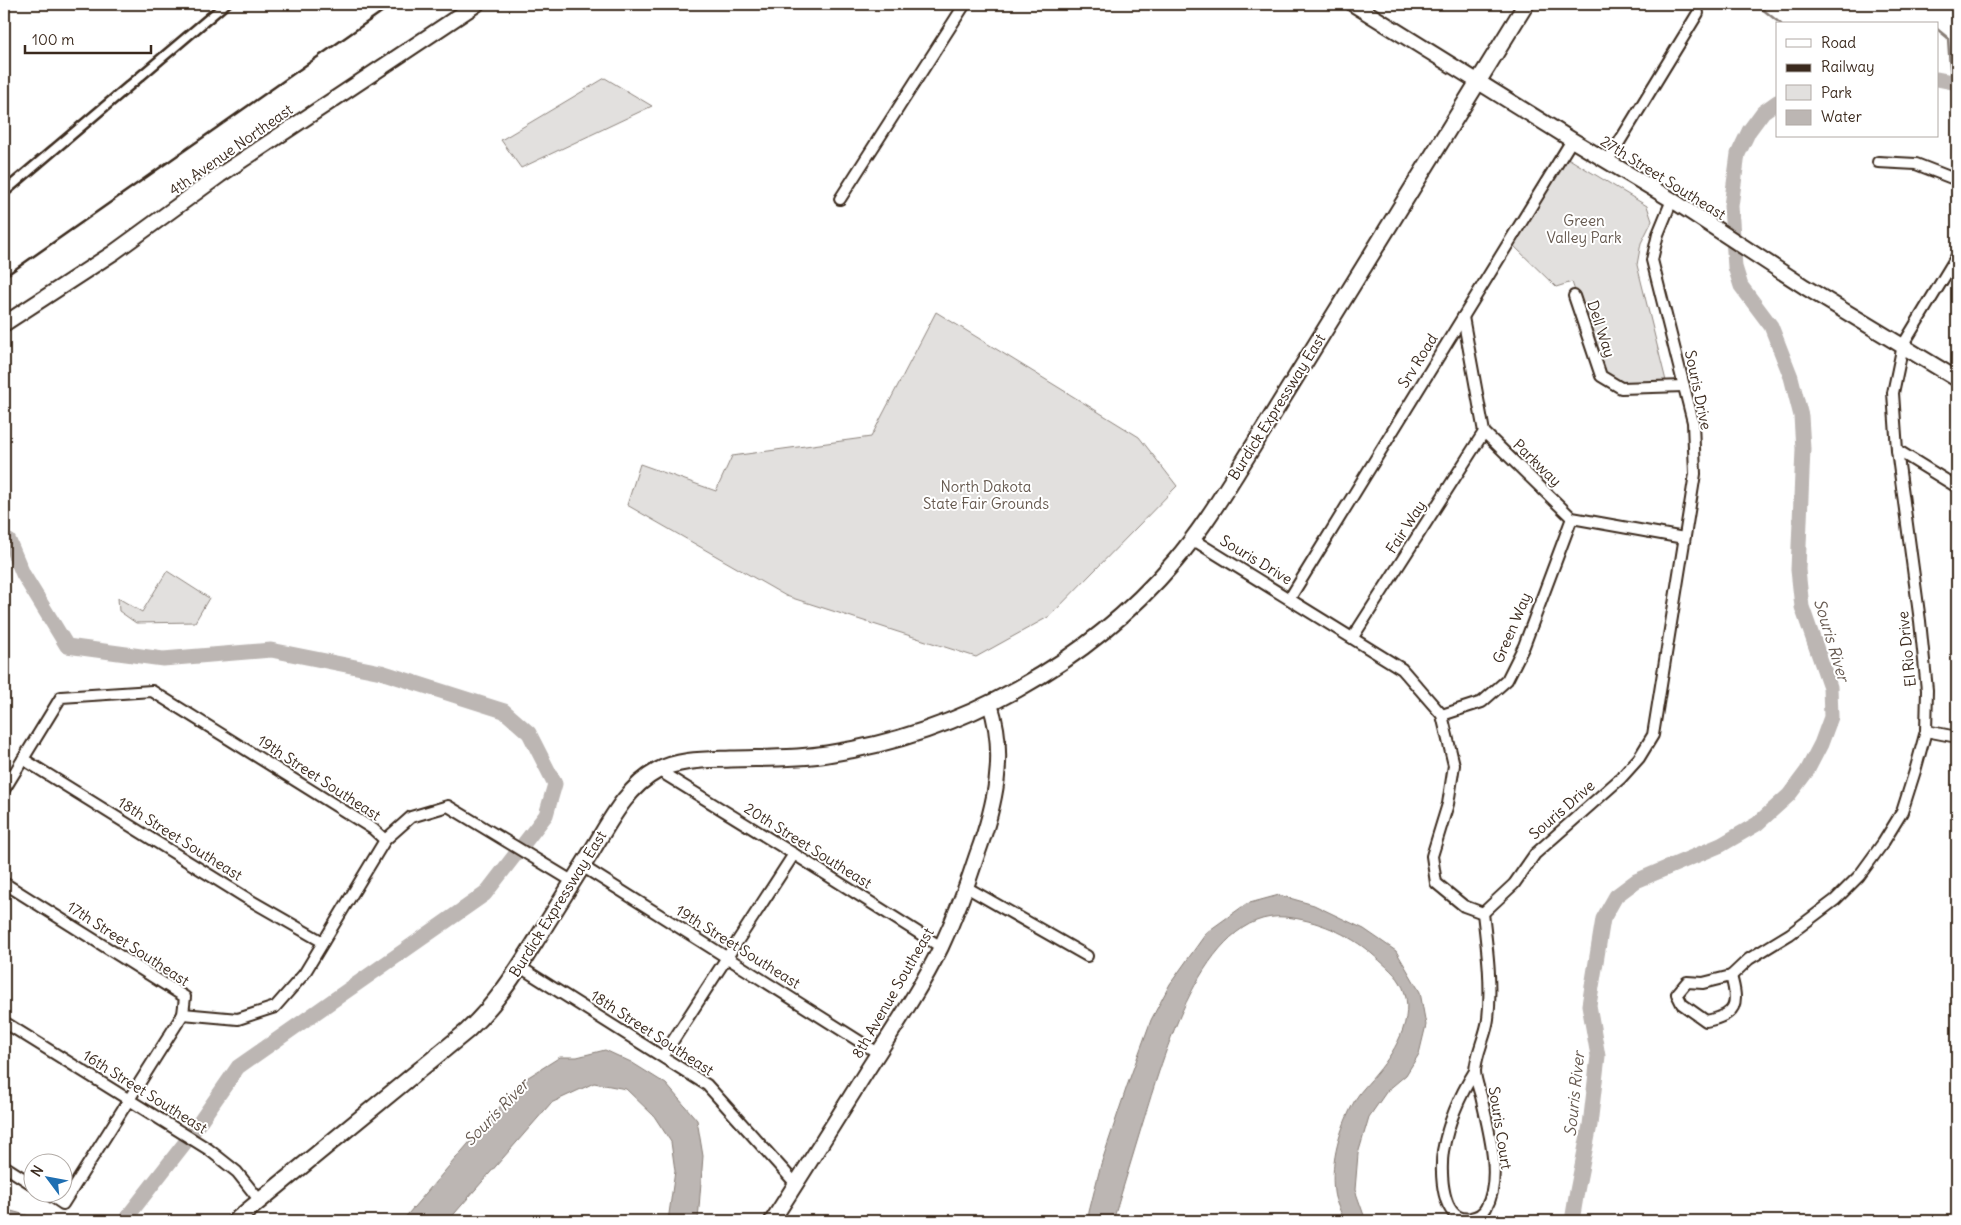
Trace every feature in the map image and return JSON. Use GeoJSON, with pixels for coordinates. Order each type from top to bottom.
{"type":"FeatureCollection","features":[{"type":"Feature","properties":{"kind":"main road","name":"Burdick Expressway East"},"geometry":{"type":"LineString","coordinates":[[920,732],[990,704],[1038,678],[1072,656],[1104,632],[1140,599],[1192,539],[1236,474],[1526,4]]}},
{"type":"Feature","properties":{"kind":"main road","name":"Burdick Expressway East"},"geometry":{"type":"LineString","coordinates":[[235,1221],[466,1031],[490,1009],[520,967],[572,881],[622,805],[644,780],[658,770],[688,762],[826,754],[874,745],[908,736],[941,724]]}},
{"type":"Feature","properties":{"kind":"street","name":"4th Avenue Northeast"},"geometry":{"type":"LineString","coordinates":[[4,324],[113,253],[220,175],[478,4]]}},
{"type":"Feature","properties":{"kind":"street"},"geometry":{"type":"LineString","coordinates":[[840,199],[965,4]]}},
{"type":"Feature","properties":{"kind":"street","name":"27th Street Southeast"},"geometry":{"type":"LineString","coordinates":[[1353,4],[1607,162],[1672,200],[1703,222],[1957,379]]}},
{"type":"Feature","properties":{"kind":"street"},"geometry":{"type":"LineString","coordinates":[[1607,162],[1698,13]]}},
{"type":"Feature","properties":{"kind":"street","name":"Srv Road"},"geometry":{"type":"LineString","coordinates":[[1290,598],[1572,140]]}},
{"type":"Feature","properties":{"kind":"street"},"geometry":{"type":"LineString","coordinates":[[1878,162],[1916,164],[1957,180]]}},
{"type":"Feature","properties":{"kind":"street","name":"Souris Drive"},"geometry":{"type":"LineString","coordinates":[[1192,539],[1402,669],[1442,715],[1454,765],[1448,804],[1432,856],[1436,883],[1464,906],[1483,913],[1514,884],[1535,854],[1621,778],[1639,758],[1653,735],[1694,474],[1693,422],[1652,260],[1658,234],[1672,200]]}},
{"type":"Feature","properties":{"kind":"street","name":"El Rio Drive"},"geometry":{"type":"LineString","coordinates":[[1731,976],[1749,959],[1790,934],[1835,900],[1859,876],[1884,843],[1902,812],[1926,731],[1927,690],[1920,621],[1897,450],[1894,393],[1903,345],[1957,256]]}},
{"type":"Feature","properties":{"kind":"street","name":"Dell Way"},"geometry":{"type":"LineString","coordinates":[[1574,296],[1600,376],[1621,388],[1684,386]]}},
{"type":"Feature","properties":{"kind":"street"},"geometry":{"type":"LineString","coordinates":[[1463,317],[1484,432]]}},
{"type":"Feature","properties":{"kind":"street","name":"Parkway"},"geometry":{"type":"LineString","coordinates":[[1484,432],[1572,518]]}},
{"type":"Feature","properties":{"kind":"street","name":"Fair Way"},"geometry":{"type":"LineString","coordinates":[[1353,638],[1484,432]]}},
{"type":"Feature","properties":{"kind":"street"},"geometry":{"type":"LineString","coordinates":[[1897,450],[1957,487]]}},
{"type":"Feature","properties":{"kind":"street"},"geometry":{"type":"LineString","coordinates":[[1572,518],[1684,538]]}},
{"type":"Feature","properties":{"kind":"street","name":"Green Way"},"geometry":{"type":"LineString","coordinates":[[1442,715],[1482,702],[1507,680],[1524,646],[1572,518]]}},
{"type":"Feature","properties":{"kind":"street","name":"19th Street Southeast"},"geometry":{"type":"LineString","coordinates":[[23,758],[61,697],[152,690],[373,829],[385,840],[411,817],[448,806],[572,881]]}},
{"type":"Feature","properties":{"kind":"street","name":"8th Avenue Southeast"},"geometry":{"type":"LineString","coordinates":[[772,1221],[916,993],[941,947],[966,887],[988,826],[994,802],[998,777],[996,720],[990,704]]}},
{"type":"Feature","properties":{"kind":"street"},"geometry":{"type":"LineString","coordinates":[[1926,731],[1957,737]]}},
{"type":"Feature","properties":{"kind":"street"},"geometry":{"type":"LineString","coordinates":[[4,790],[23,758]]}},
{"type":"Feature","properties":{"kind":"street","name":"18th Street Southeast"},"geometry":{"type":"LineString","coordinates":[[23,758],[248,899],[323,942]]}},
{"type":"Feature","properties":{"kind":"street","name":"20th Street Southeast"},"geometry":{"type":"LineString","coordinates":[[658,770],[941,947]]}},
{"type":"Feature","properties":{"kind":"street"},"geometry":{"type":"LineString","coordinates":[[72,1191],[183,1014],[238,1019],[275,1006],[304,974],[385,840]]}},
{"type":"Feature","properties":{"kind":"street"},"geometry":{"type":"LineString","coordinates":[[663,1056],[794,854]]}},
{"type":"Feature","properties":{"kind":"street","name":"19th Street Southeast"},"geometry":{"type":"LineString","coordinates":[[582,866],[878,1053]]}},
{"type":"Feature","properties":{"kind":"street","name":"17th Street Southeast"},"geometry":{"type":"LineString","coordinates":[[4,883],[186,997],[183,1014]]}},
{"type":"Feature","properties":{"kind":"street"},"geometry":{"type":"LineString","coordinates":[[966,887],[1087,956]]}},
{"type":"Feature","properties":{"kind":"street","name":"Souris Court"},"geometry":{"type":"LineString","coordinates":[[1475,1071],[1487,1126],[1494,1171],[1492,1192],[1486,1209],[1478,1216],[1466,1219],[1454,1214],[1445,1200],[1442,1175],[1443,1151],[1462,1091],[1475,1071],[1488,1020],[1490,965],[1483,913]]}},
{"type":"Feature","properties":{"kind":"street","name":"18th Street Southeast"},"geometry":{"type":"LineString","coordinates":[[520,967],[707,1085],[796,1184]]}},
{"type":"Feature","properties":{"kind":"street"},"geometry":{"type":"LineString","coordinates":[[1731,976],[1736,995],[1732,1010],[1720,1018],[1706,1021],[1682,1004],[1677,994],[1687,982],[1703,982],[1731,976]]}},
{"type":"Feature","properties":{"kind":"street","name":"16th Street Southeast"},"geometry":{"type":"LineString","coordinates":[[4,1022],[208,1149],[237,1172],[260,1201]]}},
{"type":"Feature","properties":{"kind":"street"},"geometry":{"type":"LineString","coordinates":[[4,1166],[22,1178]]}},
{"type":"Feature","properties":{"kind":"green space"},"geometry":{"type":"Polygon","coordinates":[[[605,78],[652,106],[521,168],[501,140],[605,78]]]}},
{"type":"Feature","properties":{"kind":"green space","name":"Green Valley Park"},"geometry":{"type":"Polygon","coordinates":[[[1566,157],[1647,206],[1652,221],[1641,243],[1637,265],[1667,385],[1622,387],[1603,375],[1572,282],[1556,287],[1513,245],[1566,157]]]}},
{"type":"Feature","properties":{"kind":"green space","name":"North Dakota State Fair Grounds"},"geometry":{"type":"Polygon","coordinates":[[[936,312],[1139,437],[1177,486],[1050,616],[976,657],[786,596],[627,505],[640,464],[716,491],[732,456],[871,437],[936,312]]]}},
{"type":"Feature","properties":{"kind":"green space"},"geometry":{"type":"Polygon","coordinates":[[[167,571],[209,598],[195,622],[136,623],[119,611],[118,598],[142,612],[167,571]]]}},
{"type":"Feature","properties":{"kind":"water"},"geometry":{"type":"Polygon","coordinates":[[[1279,895],[1314,905],[1364,929],[1396,951],[1420,992],[1426,1025],[1419,1054],[1406,1075],[1387,1091],[1369,1117],[1358,1154],[1355,1190],[1366,1221],[1345,1221],[1334,1192],[1333,1168],[1337,1145],[1355,1100],[1392,1053],[1403,1030],[1407,1006],[1405,994],[1400,982],[1391,971],[1353,940],[1321,925],[1285,917],[1256,921],[1231,937],[1209,963],[1190,994],[1175,1029],[1143,1122],[1113,1221],[1088,1221],[1101,1164],[1127,1086],[1151,1020],[1170,984],[1207,932],[1246,904],[1279,895]]]}},
{"type":"Feature","properties":{"kind":"water"},"geometry":{"type":"Polygon","coordinates":[[[605,1050],[631,1062],[666,1084],[697,1120],[703,1156],[698,1221],[668,1221],[675,1171],[671,1142],[654,1116],[626,1089],[594,1083],[551,1103],[448,1221],[402,1221],[522,1081],[560,1057],[577,1057],[605,1050]]]}},
{"type":"Feature","properties":{"kind":"water"},"geometry":{"type":"Polygon","coordinates":[[[4,1209],[33,1217],[40,1221],[4,1221],[4,1209]]]}},
{"type":"Feature","properties":{"kind":"waterway"},"geometry":{"type":"LineString","coordinates":[[1756,4],[1778,22]]}},
{"type":"Feature","properties":{"kind":"waterway"},"geometry":{"type":"LineString","coordinates":[[1938,30],[1948,38],[1951,82]]}},
{"type":"Feature","properties":{"kind":"waterway","name":"Souris River"},"geometry":{"type":"LineString","coordinates":[[1938,79],[1957,83]]}},
{"type":"Feature","properties":{"kind":"waterway","name":"Souris River"},"geometry":{"type":"LineString","coordinates":[[1572,1221],[1590,1125],[1598,1056],[1589,1005],[1603,919],[1616,896],[1636,881],[1721,845],[1757,824],[1789,795],[1807,771],[1821,744],[1831,717],[1830,687],[1802,607],[1798,570],[1803,449],[1801,416],[1791,377],[1771,326],[1741,286],[1735,267],[1731,206],[1738,154],[1749,131],[1763,112],[1776,103]]}},
{"type":"Feature","properties":{"kind":"waterway"},"geometry":{"type":"LineString","coordinates":[[9,541],[23,574],[67,646],[163,659],[271,650],[381,672],[504,711],[529,733],[555,784],[546,815],[485,894],[238,1067],[188,1139],[128,1216]]}},
{"type":"Feature","properties":{"kind":"railway"},"geometry":{"type":"LineString","coordinates":[[4,185],[218,4]]}},
{"type":"Feature","properties":{"kind":"railway"},"geometry":{"type":"LineString","coordinates":[[4,199],[233,4]]}},
{"type":"Feature","properties":{"kind":"railway"},"geometry":{"type":"LineString","coordinates":[[4,277],[393,4]]}}]}
